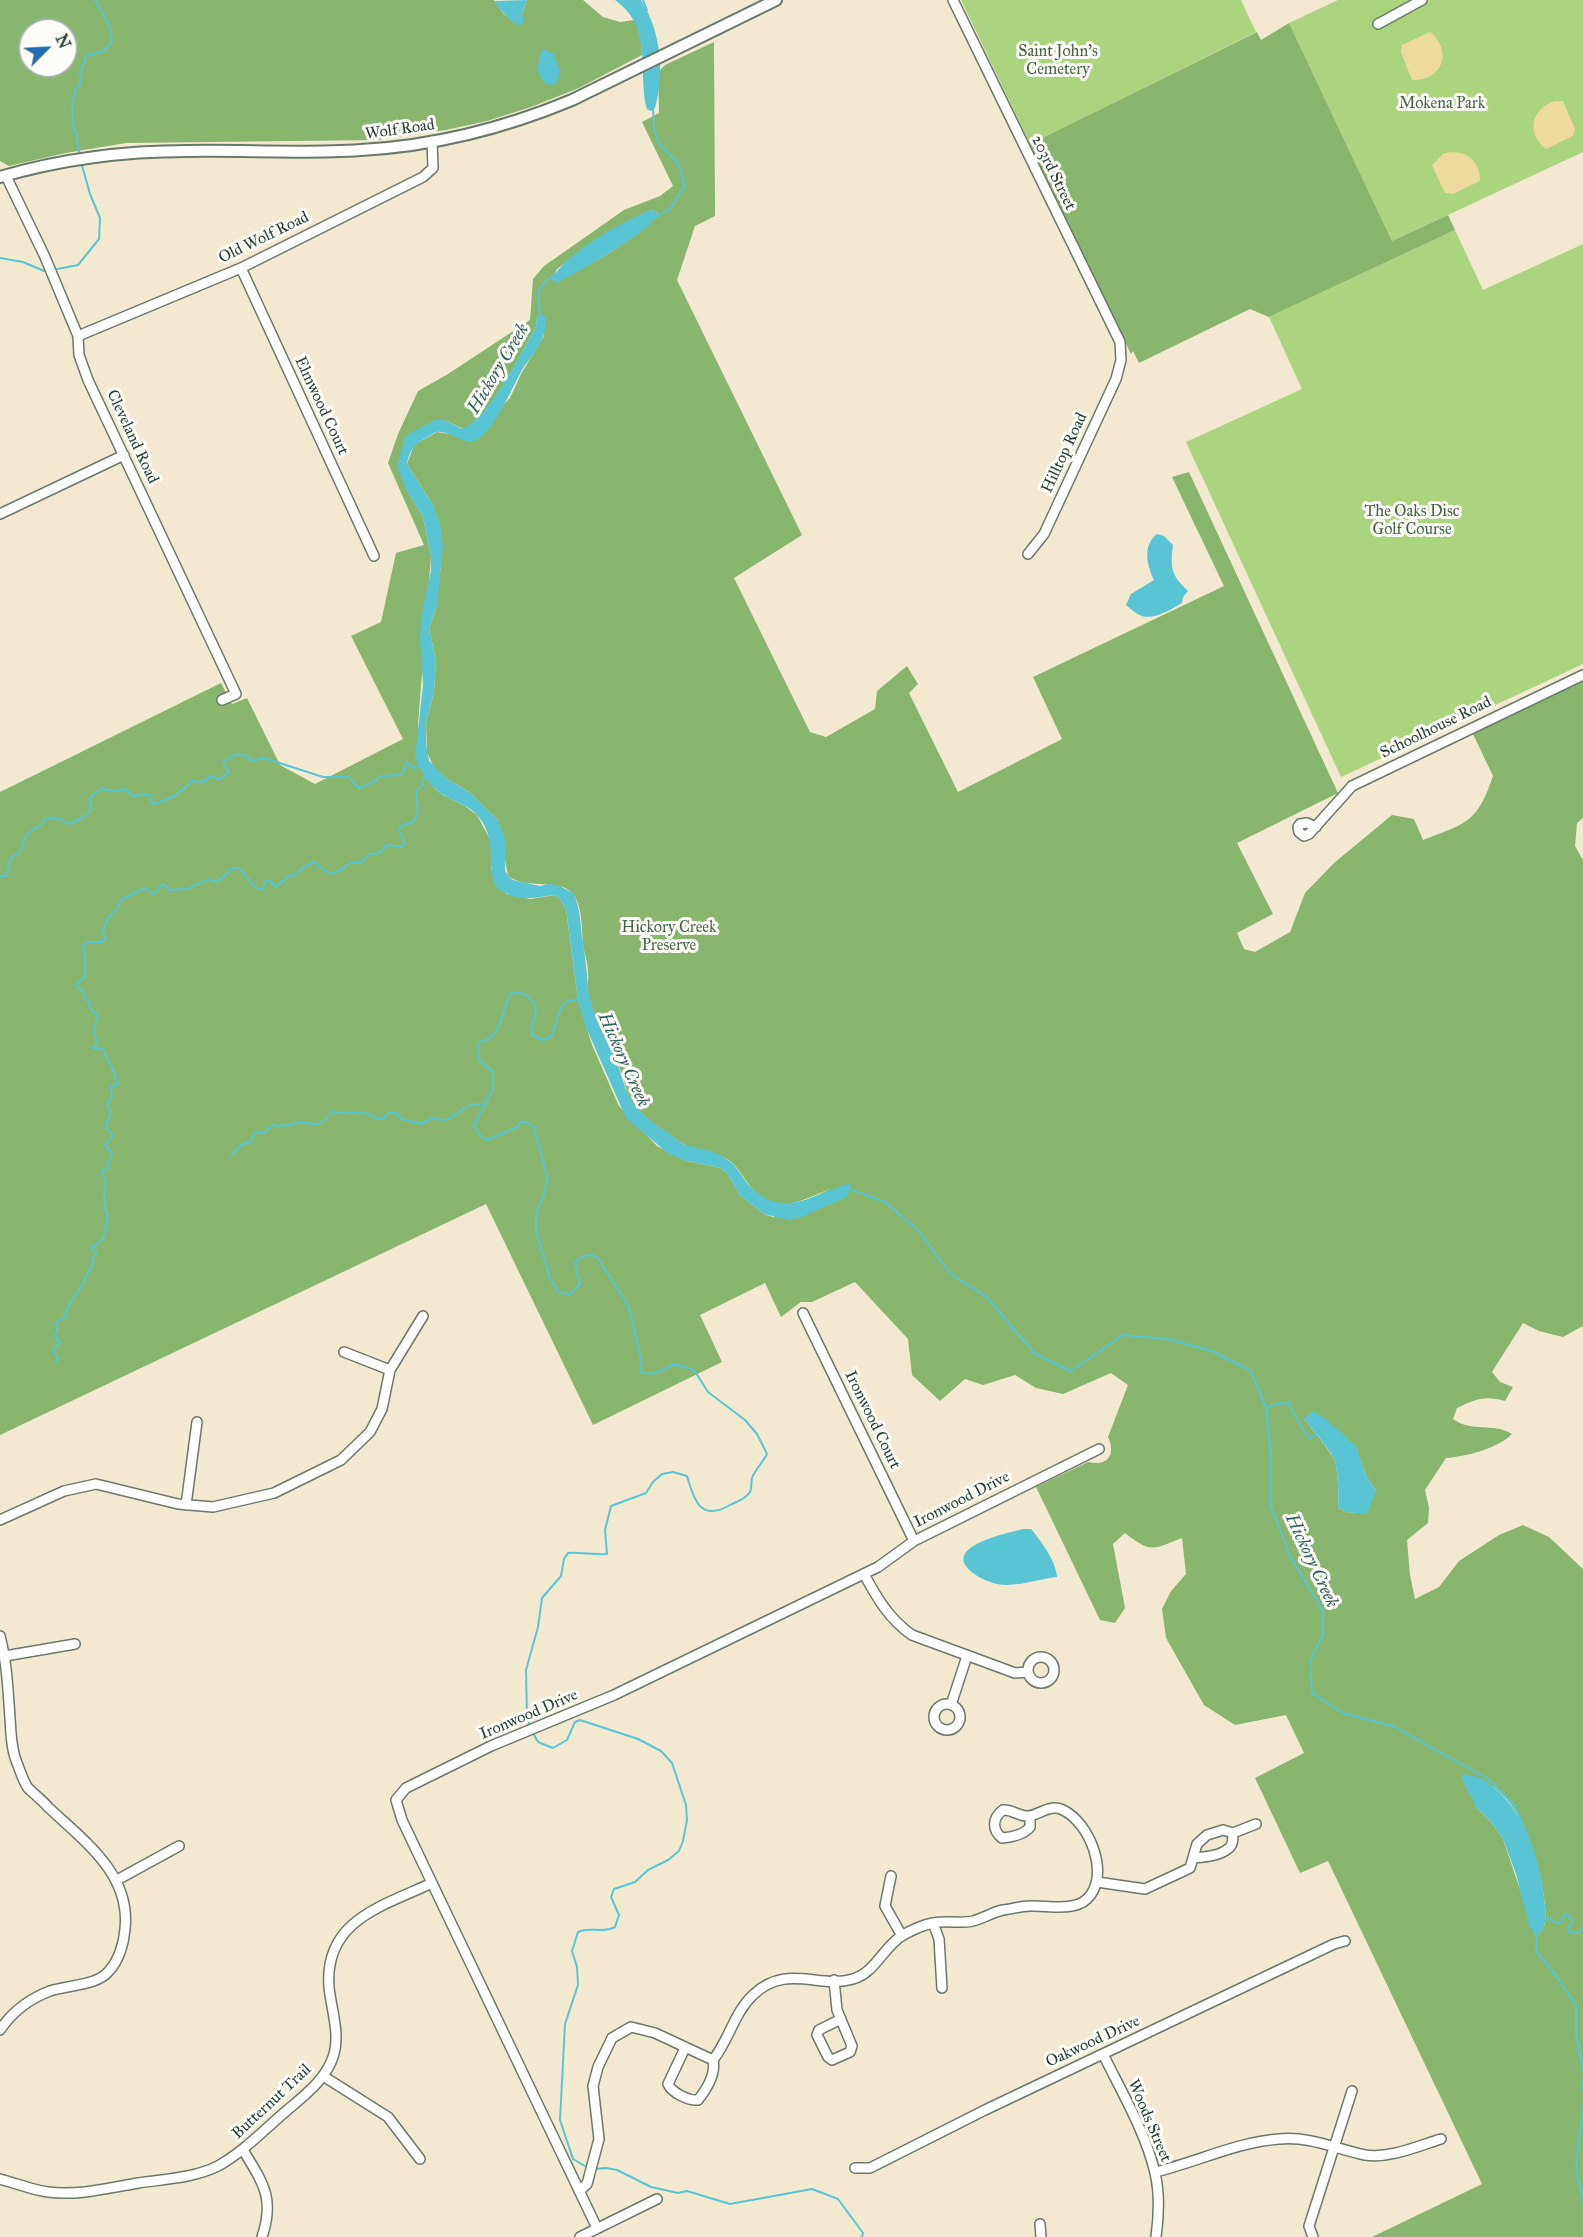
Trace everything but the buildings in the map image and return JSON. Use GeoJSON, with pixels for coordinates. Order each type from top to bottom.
{"type":"FeatureCollection","features":[{"type":"Feature","properties":{"kind":"main road","name":"Wolf Road"},"geometry":{"type":"LineString","coordinates":[[3,176],[89,158],[186,151],[361,150],[474,134],[541,112],[664,56],[776,0]]}},
{"type":"Feature","properties":{"kind":"street","name":"203rd Street"},"geometry":{"type":"LineString","coordinates":[[953,0],[1120,342],[1121,360]]}},
{"type":"Feature","properties":{"kind":"street"},"geometry":{"type":"LineString","coordinates":[[1378,24],[1422,0]]}},
{"type":"Feature","properties":{"kind":"street","name":"Old Wolf Road"},"geometry":{"type":"LineString","coordinates":[[78,336],[241,268],[423,177],[433,168],[432,141]]}},
{"type":"Feature","properties":{"kind":"street","name":"Cleveland Road"},"geometry":{"type":"LineString","coordinates":[[3,176],[45,257],[78,336],[79,355],[88,380],[236,694],[222,700]]}},
{"type":"Feature","properties":{"kind":"street","name":"Elmwood Court"},"geometry":{"type":"LineString","coordinates":[[241,268],[374,556]]}},
{"type":"Feature","properties":{"kind":"street","name":"Hilltop Road"},"geometry":{"type":"LineString","coordinates":[[1028,554],[1044,534],[1116,379],[1121,360]]}},
{"type":"Feature","properties":{"kind":"street"},"geometry":{"type":"LineString","coordinates":[[0,514],[124,455]]}},
{"type":"Feature","properties":{"kind":"street","name":"Schoolhouse Road"},"geometry":{"type":"LineString","coordinates":[[1316,827],[1353,786],[1583,675]]}},
{"type":"Feature","properties":{"kind":"street","name":"Ironwood Court"},"geometry":{"type":"LineString","coordinates":[[803,1313],[914,1541]]}},
{"type":"Feature","properties":{"kind":"street"},"geometry":{"type":"LineString","coordinates":[[0,1520],[64,1491],[96,1484],[186,1504],[213,1507],[274,1493],[341,1460],[370,1432],[382,1409],[390,1370],[423,1316]]}},
{"type":"Feature","properties":{"kind":"street"},"geometry":{"type":"LineString","coordinates":[[344,1352],[390,1370]]}},
{"type":"Feature","properties":{"kind":"street"},"geometry":{"type":"LineString","coordinates":[[186,1504],[197,1422]]}},
{"type":"Feature","properties":{"kind":"street","name":"Ironwood Drive"},"geometry":{"type":"LineString","coordinates":[[597,2228],[402,1820],[396,1800],[406,1788],[491,1746],[614,1695],[864,1574],[898,1555],[914,1541],[1099,1449]]}},
{"type":"Feature","properties":{"kind":"street"},"geometry":{"type":"LineString","coordinates":[[864,1574],[882,1606],[899,1626],[912,1635],[928,1643],[1015,1673],[1028,1672]]}},
{"type":"Feature","properties":{"kind":"street"},"geometry":{"type":"LineString","coordinates":[[0,1636],[5,1656],[15,1760],[28,1787],[96,1852],[117,1880],[124,1900],[126,1926],[123,1942],[109,1972],[100,1978],[50,1991],[27,2002],[7,2019],[0,2030]]}},
{"type":"Feature","properties":{"kind":"street"},"geometry":{"type":"LineString","coordinates":[[5,1656],[75,1644]]}},
{"type":"Feature","properties":{"kind":"street"},"geometry":{"type":"LineString","coordinates":[[951,1706],[967,1656]]}},
{"type":"Feature","properties":{"kind":"street"},"geometry":{"type":"LineString","coordinates":[[0,1734],[11,1734]]}},
{"type":"Feature","properties":{"kind":"street"},"geometry":{"type":"LineString","coordinates":[[713,2060],[719,2053],[735,2019],[753,1995],[774,1981],[803,1977],[853,1979],[867,1971],[902,1936],[933,1923],[972,1921],[999,1911],[1029,1906],[1068,1907],[1087,1900],[1097,1882],[1095,1849],[1088,1833],[1077,1819],[1061,1809],[1044,1809],[1030,1816]]}},
{"type":"Feature","properties":{"kind":"street"},"geometry":{"type":"LineString","coordinates":[[1097,1882],[1145,1888],[1190,1868],[1197,1844],[1207,1835],[1223,1830],[1233,1833],[1256,1824]]}},
{"type":"Feature","properties":{"kind":"street"},"geometry":{"type":"LineString","coordinates":[[1194,1858],[1212,1856],[1229,1848],[1233,1833]]}},
{"type":"Feature","properties":{"kind":"street"},"geometry":{"type":"LineString","coordinates":[[117,1880],[179,1846]]}},
{"type":"Feature","properties":{"kind":"street"},"geometry":{"type":"LineString","coordinates":[[891,1876],[885,1905],[902,1936]]}},
{"type":"Feature","properties":{"kind":"street","name":"Butternut Trail"},"geometry":{"type":"LineString","coordinates":[[0,2179],[47,2192],[89,2191],[198,2174],[217,2166],[243,2150],[307,2094],[323,2076],[334,2054],[335,2026],[329,1985],[330,1965],[337,1943],[352,1923],[432,1883]]}},
{"type":"Feature","properties":{"kind":"street"},"geometry":{"type":"LineString","coordinates":[[933,1923],[939,1939],[942,1988]]}},
{"type":"Feature","properties":{"kind":"street","name":"Oakwood Drive"},"geometry":{"type":"LineString","coordinates":[[855,2168],[870,2168],[985,2110],[1334,1944],[1345,1941]]}},
{"type":"Feature","properties":{"kind":"street"},"geometry":{"type":"LineString","coordinates":[[834,1980],[835,2002],[852,2043],[852,2049],[834,2060],[830,2059],[818,2037],[818,2032],[841,2019]]}},
{"type":"Feature","properties":{"kind":"street"},"geometry":{"type":"LineString","coordinates":[[579,2191],[587,2184],[597,2150],[599,2139],[593,2086],[598,2067],[612,2038],[631,2027],[655,2033],[713,2060]]}},
{"type":"Feature","properties":{"kind":"street"},"geometry":{"type":"LineString","coordinates":[[685,2048],[668,2084],[670,2090],[692,2100],[698,2100],[705,2090],[715,2068],[713,2060]]}},
{"type":"Feature","properties":{"kind":"street","name":"Woods Street"},"geometry":{"type":"LineString","coordinates":[[1103,2054],[1145,2143],[1155,2172],[1159,2214],[1156,2237]]}},
{"type":"Feature","properties":{"kind":"street"},"geometry":{"type":"LineString","coordinates":[[323,2076],[388,2117],[420,2159]]}},
{"type":"Feature","properties":{"kind":"street"},"geometry":{"type":"LineString","coordinates":[[1313,2237],[1309,2226],[1352,2091]]}},
{"type":"Feature","properties":{"kind":"street"},"geometry":{"type":"LineString","coordinates":[[1155,2172],[1187,2164],[1244,2144],[1278,2139],[1297,2138],[1367,2155],[1399,2152],[1440,2139]]}},
{"type":"Feature","properties":{"kind":"street"},"geometry":{"type":"LineString","coordinates":[[243,2150],[261,2181],[268,2201],[268,2219],[262,2237]]}},
{"type":"Feature","properties":{"kind":"street"},"geometry":{"type":"LineString","coordinates":[[580,2237],[657,2199]]}},
{"type":"Feature","properties":{"kind":"street"},"geometry":{"type":"LineString","coordinates":[[1040,2224],[1041,2237]]}},
{"type":"Feature","properties":{"kind":"green space"},"geometry":{"type":"Polygon","coordinates":[[[0,0],[494,0],[504,14],[514,22],[522,14],[527,0],[583,0],[603,17],[620,22],[635,20],[641,40],[642,55],[579,88],[487,121],[446,130],[377,140],[126,143],[9,166],[0,161],[0,0]]]}},
{"type":"Feature","properties":{"kind":"green space","name":"Saint John's Cemetery"},"geometry":{"type":"Polygon","coordinates":[[[961,0],[1241,0],[1256,32],[1030,144],[961,0]]]}},
{"type":"Feature","properties":{"kind":"green space","name":"Mokena Park"},"geometry":{"type":"Polygon","coordinates":[[[1338,0],[1583,0],[1583,152],[1392,241],[1289,23],[1338,0]]]}},
{"type":"Feature","properties":{"kind":"green space"},"geometry":{"type":"Polygon","coordinates":[[[1289,23],[1392,241],[1448,215],[1455,230],[1269,317],[1250,309],[1139,363],[1133,351],[1131,354],[1030,144],[1257,32],[1261,40],[1289,23]]]}},
{"type":"Feature","properties":{"kind":"green space","name":"Hickory Creek Preserve"},"geometry":{"type":"Polygon","coordinates":[[[714,42],[715,216],[695,226],[677,280],[802,535],[734,578],[810,732],[826,737],[875,709],[877,691],[907,666],[918,684],[909,693],[958,792],[1062,739],[1033,677],[1224,586],[1172,477],[1189,472],[1338,793],[1237,843],[1273,914],[1237,933],[1244,949],[1255,952],[1290,932],[1305,893],[1334,863],[1392,815],[1414,819],[1423,840],[1460,825],[1468,819],[1482,803],[1493,776],[1472,732],[1583,680],[1583,818],[1577,823],[1575,846],[1583,860],[1583,1326],[1563,1337],[1539,1331],[1523,1323],[1492,1372],[1500,1382],[1513,1387],[1505,1401],[1492,1398],[1475,1400],[1457,1408],[1453,1419],[1468,1426],[1505,1430],[1512,1434],[1499,1444],[1481,1451],[1446,1458],[1425,1490],[1429,1508],[1428,1523],[1407,1540],[1415,1599],[1439,1587],[1459,1561],[1499,1535],[1523,1525],[1549,1537],[1583,1569],[1583,2237],[1372,2237],[1482,2184],[1328,1861],[1300,1873],[1255,1778],[1304,1753],[1286,1715],[1235,1725],[1204,1705],[1166,1638],[1162,1609],[1171,1591],[1186,1574],[1182,1538],[1158,1547],[1147,1547],[1125,1533],[1113,1544],[1125,1608],[1115,1623],[1100,1620],[1036,1487],[1088,1462],[1101,1463],[1109,1458],[1111,1449],[1108,1437],[1128,1385],[1111,1373],[1063,1394],[1036,1388],[1015,1375],[983,1385],[965,1379],[940,1401],[912,1375],[908,1339],[855,1282],[812,1302],[801,1302],[781,1317],[765,1283],[700,1315],[722,1362],[593,1425],[486,1204],[0,1435],[0,792],[221,683],[232,704],[247,698],[280,765],[315,784],[403,739],[351,636],[381,622],[396,553],[424,545],[388,463],[398,434],[418,391],[530,320],[533,279],[544,266],[624,210],[660,196],[673,186],[642,122],[659,113],[658,72],[665,65],[714,42]],[[651,210],[589,245],[557,269],[552,280],[609,253],[635,235],[658,213],[651,210]],[[537,317],[536,327],[504,384],[473,423],[463,429],[445,420],[405,439],[402,452],[406,489],[423,517],[431,556],[418,725],[425,773],[435,789],[477,815],[491,841],[491,869],[506,894],[530,899],[555,895],[566,909],[578,1000],[592,1045],[619,1106],[657,1146],[687,1161],[721,1168],[727,1173],[740,1195],[764,1214],[773,1217],[832,1188],[790,1204],[770,1202],[750,1186],[727,1159],[685,1145],[656,1125],[634,1105],[590,1001],[588,967],[576,898],[559,886],[524,882],[508,876],[498,820],[469,792],[434,768],[427,752],[426,723],[434,692],[436,660],[429,629],[437,605],[441,566],[433,505],[407,464],[414,445],[437,432],[468,441],[510,398],[522,372],[544,336],[537,317]],[[1304,1419],[1335,1461],[1338,1508],[1347,1512],[1359,1513],[1376,1491],[1366,1476],[1356,1447],[1304,1419]],[[1489,1784],[1477,1808],[1503,1839],[1536,1937],[1544,1926],[1545,1919],[1542,1884],[1534,1851],[1520,1819],[1501,1793],[1489,1784]]]}},
{"type":"Feature","properties":{"kind":"green space","name":"The Oaks Disc Golf Course"},"geometry":{"type":"Polygon","coordinates":[[[1455,230],[1483,290],[1583,244],[1583,664],[1341,777],[1186,442],[1302,389],[1269,317],[1455,230]]]}},
{"type":"Feature","properties":{"kind":"sand"},"geometry":{"type":"Polygon","coordinates":[[[1430,32],[1441,48],[1443,56],[1441,63],[1431,76],[1412,80],[1401,52],[1402,45],[1430,32]]]}},
{"type":"Feature","properties":{"kind":"sand"},"geometry":{"type":"Polygon","coordinates":[[[1555,101],[1563,101],[1575,129],[1573,136],[1546,149],[1536,136],[1534,122],[1541,109],[1555,101]]]}},
{"type":"Feature","properties":{"kind":"sand"},"geometry":{"type":"Polygon","coordinates":[[[1451,152],[1469,156],[1476,164],[1480,175],[1480,181],[1453,194],[1445,193],[1432,165],[1443,154],[1451,152]]]}},
{"type":"Feature","properties":{"kind":"water"},"geometry":{"type":"Polygon","coordinates":[[[527,0],[521,26],[509,19],[494,1],[527,0]]]}},
{"type":"Feature","properties":{"kind":"water"},"geometry":{"type":"Polygon","coordinates":[[[615,0],[641,0],[653,25],[659,52],[660,80],[655,108],[651,111],[647,109],[644,94],[640,37],[627,11],[615,0]]]}},
{"type":"Feature","properties":{"kind":"water"},"geometry":{"type":"Polygon","coordinates":[[[542,49],[553,53],[560,71],[557,83],[552,85],[544,83],[537,69],[542,49]]]}},
{"type":"Feature","properties":{"kind":"water"},"geometry":{"type":"Polygon","coordinates":[[[651,210],[658,213],[653,221],[629,241],[557,283],[552,280],[558,270],[581,249],[611,230],[651,210]]]}},
{"type":"Feature","properties":{"kind":"water"},"geometry":{"type":"Polygon","coordinates":[[[537,316],[545,316],[545,332],[542,339],[522,370],[497,418],[484,435],[472,442],[447,433],[435,433],[420,441],[408,459],[407,464],[433,505],[440,524],[443,545],[437,605],[429,629],[436,660],[434,692],[426,723],[429,761],[447,779],[469,792],[498,820],[506,842],[505,870],[508,876],[513,880],[540,886],[558,885],[573,893],[579,911],[591,1004],[616,1060],[628,1094],[640,1112],[683,1144],[711,1151],[727,1159],[754,1190],[766,1198],[790,1203],[802,1201],[851,1183],[847,1197],[799,1218],[789,1220],[764,1214],[740,1195],[727,1173],[721,1168],[687,1161],[669,1154],[626,1118],[585,1025],[578,1000],[566,909],[555,895],[518,897],[496,887],[490,843],[484,825],[470,809],[433,787],[415,757],[423,685],[421,618],[431,571],[431,556],[423,517],[406,489],[397,467],[405,438],[435,420],[445,420],[462,429],[472,423],[504,384],[536,327],[537,316]]]}},
{"type":"Feature","properties":{"kind":"water"},"geometry":{"type":"Polygon","coordinates":[[[1157,534],[1164,536],[1173,545],[1173,571],[1188,591],[1182,603],[1163,613],[1147,617],[1138,614],[1126,605],[1131,594],[1154,580],[1147,556],[1149,544],[1157,534]]]}},
{"type":"Feature","properties":{"kind":"water"},"geometry":{"type":"Polygon","coordinates":[[[1313,1411],[1327,1420],[1356,1446],[1366,1476],[1376,1491],[1367,1514],[1347,1512],[1338,1508],[1335,1461],[1304,1419],[1313,1411]]]}},
{"type":"Feature","properties":{"kind":"water"},"geometry":{"type":"Polygon","coordinates":[[[1031,1529],[1043,1545],[1054,1564],[1057,1577],[1000,1585],[978,1576],[966,1566],[964,1558],[967,1551],[974,1545],[996,1536],[1031,1529]]]}},
{"type":"Feature","properties":{"kind":"water"},"geometry":{"type":"Polygon","coordinates":[[[1465,1774],[1485,1781],[1500,1792],[1511,1805],[1528,1834],[1542,1882],[1545,1908],[1544,1926],[1536,1937],[1529,1925],[1516,1874],[1503,1839],[1477,1808],[1461,1777],[1465,1774]]]}},
{"type":"Feature","properties":{"kind":"waterway"},"geometry":{"type":"LineString","coordinates":[[80,157],[73,125],[72,109],[75,90],[80,85],[86,56],[104,51],[112,42],[110,27],[95,0]]}},
{"type":"Feature","properties":{"kind":"waterway","name":"Hickory Creek"},"geometry":{"type":"LineString","coordinates":[[643,0],[647,10]]}},
{"type":"Feature","properties":{"kind":"waterway","name":"Hickory Creek"},"geometry":{"type":"LineString","coordinates":[[653,108],[654,128],[659,143],[678,163],[685,186],[670,209],[655,218]]}},
{"type":"Feature","properties":{"kind":"waterway"},"geometry":{"type":"LineString","coordinates":[[57,269],[78,265],[99,239],[100,218],[81,162]]}},
{"type":"Feature","properties":{"kind":"waterway"},"geometry":{"type":"LineString","coordinates":[[0,258],[23,262],[44,271]]}},
{"type":"Feature","properties":{"kind":"waterway","name":"Hickory Creek"},"geometry":{"type":"LineString","coordinates":[[541,317],[539,292],[544,283],[556,274]]}},
{"type":"Feature","properties":{"kind":"waterway"},"geometry":{"type":"LineString","coordinates":[[0,876],[6,876],[11,858],[21,851],[24,840],[30,832],[41,825],[46,818],[60,819],[69,824],[84,817],[90,811],[91,797],[101,789],[119,791],[126,789],[133,796],[150,794],[152,803],[155,804],[175,796],[193,781],[204,782],[210,776],[220,779],[229,772],[223,762],[237,754],[247,756],[252,761],[264,758],[323,777],[349,777],[359,788],[376,781],[380,776],[402,775],[408,762],[413,768],[422,765]]}},
{"type":"Feature","properties":{"kind":"waterway"},"geometry":{"type":"LineString","coordinates":[[57,1363],[58,1359],[53,1350],[60,1343],[54,1336],[57,1331],[57,1322],[66,1316],[70,1304],[93,1266],[92,1260],[97,1252],[91,1248],[101,1241],[105,1234],[108,1214],[104,1197],[106,1183],[102,1171],[107,1169],[112,1152],[106,1144],[113,1135],[106,1128],[111,1112],[107,1104],[112,1096],[111,1087],[119,1083],[103,1049],[93,1049],[97,1043],[94,1029],[98,1014],[93,1012],[89,1006],[90,1003],[84,998],[84,992],[77,986],[85,977],[83,945],[89,942],[104,941],[106,939],[103,930],[108,918],[118,909],[121,900],[145,888],[152,894],[157,892],[163,884],[170,890],[189,889],[208,879],[217,882],[234,868],[240,868],[256,888],[262,890],[266,881],[270,881],[276,887],[289,876],[295,875],[314,862],[330,874],[343,869],[350,863],[361,863],[369,854],[380,853],[387,845],[402,847],[405,843],[399,830],[404,824],[413,823],[418,812],[416,790],[422,786],[426,772]]}},
{"type":"Feature","properties":{"kind":"waterway"},"geometry":{"type":"LineString","coordinates":[[531,1728],[527,1717],[526,1670],[538,1627],[542,1598],[561,1576],[564,1559],[568,1553],[607,1554],[605,1530],[611,1506],[646,1493],[662,1474],[673,1472],[687,1476],[696,1501],[705,1510],[720,1510],[741,1500],[750,1492],[753,1475],[767,1454],[757,1434],[745,1420],[708,1392],[694,1370],[675,1364],[654,1373],[641,1372],[641,1359],[629,1307],[598,1258],[593,1255],[583,1256],[575,1263],[580,1284],[571,1294],[559,1293],[550,1279],[536,1231],[536,1213],[545,1193],[547,1176],[534,1127],[527,1122],[520,1122],[518,1127],[487,1140],[474,1126],[493,1089],[493,1071],[479,1060],[478,1042],[486,1040],[497,1030],[511,993],[523,994],[534,1002],[536,1011],[532,1035],[543,1040],[552,1036],[563,1005],[573,1000],[580,1000]]}},
{"type":"Feature","properties":{"kind":"waterway"},"geometry":{"type":"LineString","coordinates":[[231,1156],[241,1145],[250,1142],[256,1133],[264,1133],[273,1125],[279,1127],[283,1124],[286,1126],[296,1123],[315,1124],[323,1121],[333,1111],[361,1112],[380,1119],[395,1112],[402,1119],[421,1124],[433,1118],[448,1119],[470,1105],[485,1104]]}},
{"type":"Feature","properties":{"kind":"waterway","name":"Hickory Creek"},"geometry":{"type":"LineString","coordinates":[[850,1189],[885,1202],[918,1230],[951,1274],[987,1297],[1034,1353],[1071,1371],[1123,1335],[1168,1339],[1212,1351],[1251,1371],[1266,1408],[1271,1451],[1271,1506],[1289,1554],[1323,1611],[1323,1635],[1310,1661],[1312,1693],[1343,1713],[1393,1726],[1490,1780],[1515,1806],[1528,1837]]}},
{"type":"Feature","properties":{"kind":"waterway"},"geometry":{"type":"LineString","coordinates":[[1266,1408],[1276,1404],[1290,1403],[1292,1411],[1309,1438],[1316,1435]]}},
{"type":"Feature","properties":{"kind":"waterway"},"geometry":{"type":"LineString","coordinates":[[533,1733],[538,1742],[553,1748],[567,1740],[575,1722],[580,1720],[638,1739],[661,1751],[672,1763],[686,1805],[687,1820],[679,1851],[668,1860],[648,1870],[635,1882],[614,1889],[611,1897],[619,1915],[615,1927],[578,1932],[572,1951],[577,1967],[578,1985],[565,2024],[560,2120],[573,2159],[585,2166]]}},
{"type":"Feature","properties":{"kind":"waterway"},"geometry":{"type":"LineString","coordinates":[[1544,1920],[1550,1919],[1557,1923],[1562,1921],[1565,1914],[1571,1917],[1573,1922],[1569,1927],[1569,1932],[1576,1933],[1583,1929]]}},
{"type":"Feature","properties":{"kind":"waterway","name":"Hickory Creek"},"geometry":{"type":"LineString","coordinates":[[1537,1934],[1536,1951],[1576,2005],[1576,2034],[1583,2071]]}},
{"type":"Feature","properties":{"kind":"waterway","name":"Hickory Creek"},"geometry":{"type":"LineString","coordinates":[[1583,2079],[1583,2091]]}},
{"type":"Feature","properties":{"kind":"waterway","name":"Hickory Creek"},"geometry":{"type":"LineString","coordinates":[[1583,2105],[1576,2168],[1583,2202]]}},
{"type":"Feature","properties":{"kind":"waterway"},"geometry":{"type":"LineString","coordinates":[[595,2169],[617,2170],[651,2187],[678,2193],[687,2191],[730,2204],[812,2189],[838,2199],[863,2233],[862,2237]]}}]}
